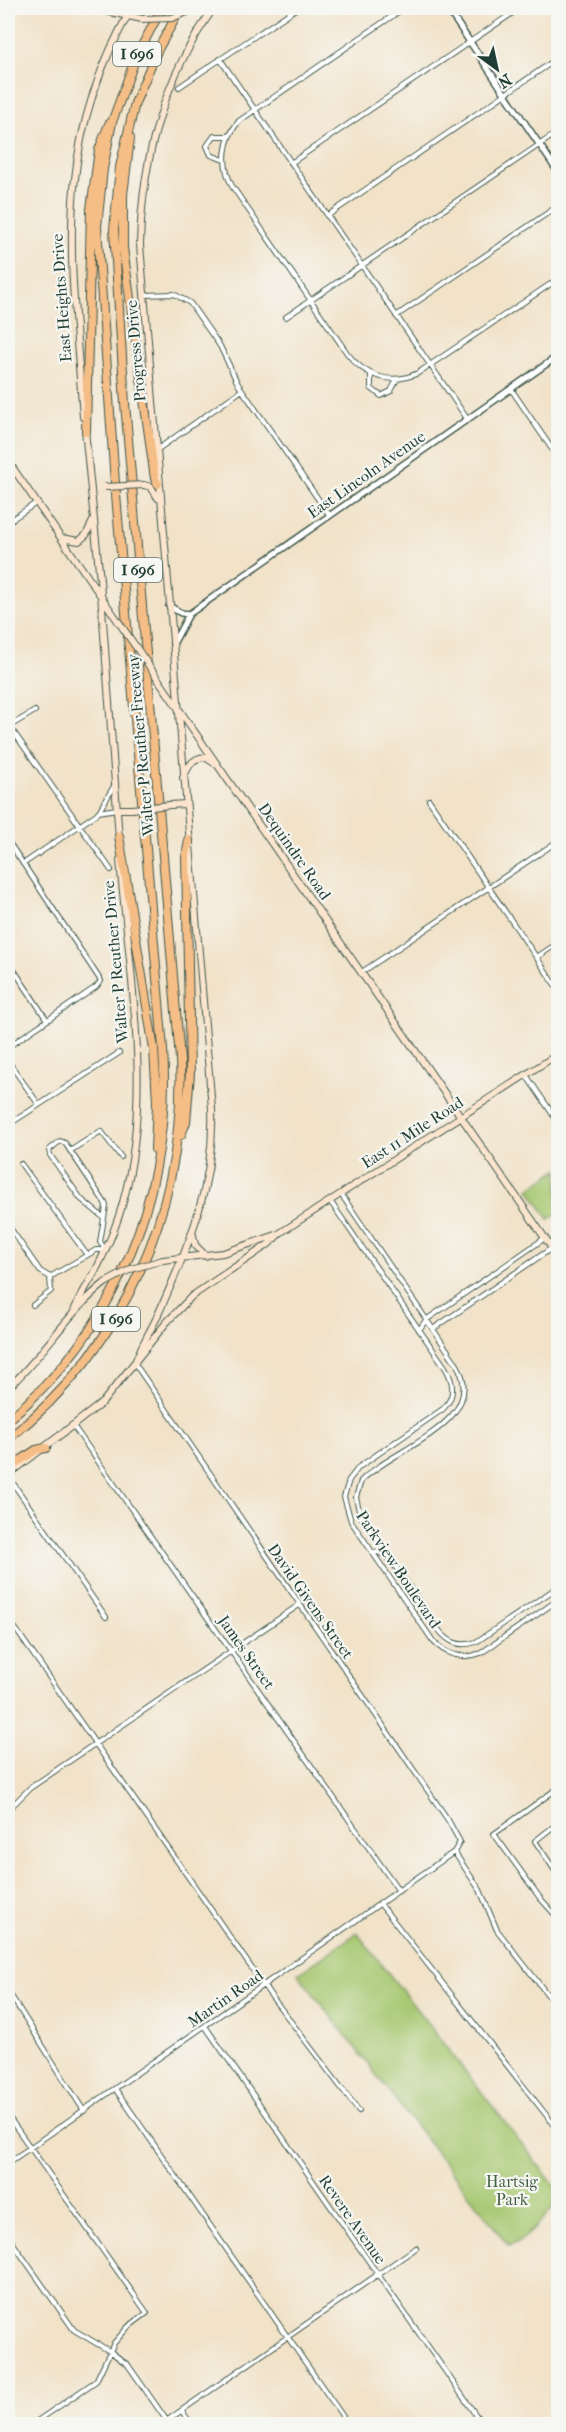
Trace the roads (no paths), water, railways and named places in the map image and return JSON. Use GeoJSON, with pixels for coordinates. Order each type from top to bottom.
{"type":"FeatureCollection","features":[{"type":"Feature","properties":{"kind":"highway","name":"Walter P Reuther Freeway"},"geometry":{"type":"LineString","coordinates":[[8,1420],[61,1368],[102,1311],[134,1249],[156,1173],[164,1106],[164,1059],[97,257],[98,204],[103,169],[118,104],[136,57],[162,8]]}},
{"type":"Feature","properties":{"kind":"highway","name":"Walter P Reuther Freeway"},"geometry":{"type":"LineString","coordinates":[[8,1439],[42,1410],[71,1380],[98,1346],[122,1309],[159,1225],[177,1145],[182,1092],[180,1059],[114,261],[116,193],[129,125],[148,70],[181,8]]}},
{"type":"Feature","properties":{"kind":"highway"},"geometry":{"type":"LineString","coordinates":[[86,432],[92,197],[102,138],[118,104]]}},
{"type":"Feature","properties":{"kind":"highway"},"geometry":{"type":"LineString","coordinates":[[129,125],[130,139],[123,195],[123,248],[155,479],[159,484]]}},
{"type":"Feature","properties":{"kind":"highway"},"geometry":{"type":"LineString","coordinates":[[119,836],[154,1049],[157,1090],[156,1173]]}},
{"type":"Feature","properties":{"kind":"highway"},"geometry":{"type":"LineString","coordinates":[[177,1145],[186,1122],[190,1073],[186,857],[189,840]]}},
{"type":"Feature","properties":{"kind":"highway"},"geometry":{"type":"LineString","coordinates":[[8,1469],[36,1450],[46,1448]]}},
{"type":"Feature","properties":{"kind":"main road"},"geometry":{"type":"LineString","coordinates":[[92,8],[142,20],[171,18],[196,8]]}},
{"type":"Feature","properties":{"kind":"main road","name":"East Heights Drive"},"geometry":{"type":"LineString","coordinates":[[101,597],[72,285],[71,201],[80,140],[92,95],[132,8]]}},
{"type":"Feature","properties":{"kind":"main road","name":"Progress Drive"},"geometry":{"type":"LineString","coordinates":[[177,706],[140,246],[141,209],[150,149],[174,76],[192,41],[214,8]]}},
{"type":"Feature","properties":{"kind":"main road","name":"Dequindre Road"},"geometry":{"type":"LineString","coordinates":[[8,461],[558,1257]]}},
{"type":"Feature","properties":{"kind":"main road"},"geometry":{"type":"LineString","coordinates":[[91,489],[144,484],[153,489],[160,501]]}},
{"type":"Feature","properties":{"kind":"main road"},"geometry":{"type":"LineString","coordinates":[[60,538],[79,541],[86,535],[95,518]]}},
{"type":"Feature","properties":{"kind":"main road","name":"Walter P Reuther Drive"},"geometry":{"type":"LineString","coordinates":[[73,1314],[105,1250],[127,1189],[134,1152],[138,1106],[101,597]]}},
{"type":"Feature","properties":{"kind":"main road"},"geometry":{"type":"LineString","coordinates":[[135,1363],[193,1232],[208,1181],[213,1132],[177,706]]}},
{"type":"Feature","properties":{"kind":"main road"},"geometry":{"type":"LineString","coordinates":[[183,780],[189,765],[199,758],[208,758],[219,767]]}},
{"type":"Feature","properties":{"kind":"main road"},"geometry":{"type":"LineString","coordinates":[[117,809],[185,804]]}},
{"type":"Feature","properties":{"kind":"main road","name":"East 11 Mile Road"},"geometry":{"type":"LineString","coordinates":[[8,1388],[44,1351],[73,1314],[105,1283],[131,1269],[163,1260],[207,1256],[240,1248],[280,1233],[558,1054]]}},
{"type":"Feature","properties":{"kind":"main road"},"geometry":{"type":"LineString","coordinates":[[193,1232],[195,1245],[207,1256]]}},
{"type":"Feature","properties":{"kind":"main road","name":"East 11 Mile Road"},"geometry":{"type":"LineString","coordinates":[[8,1475],[74,1427],[102,1403],[186,1302],[212,1281],[269,1244],[280,1233]]}},
{"type":"Feature","properties":{"kind":"main road"},"geometry":{"type":"LineString","coordinates":[[163,1260],[175,1276]]}},
{"type":"Feature","properties":{"kind":"street"},"geometry":{"type":"LineString","coordinates":[[179,87],[297,8]]}},
{"type":"Feature","properties":{"kind":"street"},"geometry":{"type":"LineString","coordinates":[[404,8],[238,121],[229,136],[224,160],[232,186],[351,358],[372,375],[397,379],[413,375],[430,366],[558,279]]}},
{"type":"Feature","properties":{"kind":"street"},"geometry":{"type":"LineString","coordinates":[[447,8],[558,172]]}},
{"type":"Feature","properties":{"kind":"street"},"geometry":{"type":"LineString","coordinates":[[291,163],[520,8]]}},
{"type":"Feature","properties":{"kind":"street"},"geometry":{"type":"LineString","coordinates":[[327,216],[558,58]]}},
{"type":"Feature","properties":{"kind":"street"},"geometry":{"type":"LineString","coordinates":[[220,59],[468,420]]}},
{"type":"Feature","properties":{"kind":"street"},"geometry":{"type":"LineString","coordinates":[[286,317],[558,132]]}},
{"type":"Feature","properties":{"kind":"street"},"geometry":{"type":"LineString","coordinates":[[224,160],[211,155],[207,146],[214,136],[229,136]]}},
{"type":"Feature","properties":{"kind":"street"},"geometry":{"type":"LineString","coordinates":[[396,316],[558,206]]}},
{"type":"Feature","properties":{"kind":"street"},"geometry":{"type":"LineString","coordinates":[[144,295],[174,294],[190,303],[220,346],[242,390],[330,516]]}},
{"type":"Feature","properties":{"kind":"street","name":"East Lincoln Avenue"},"geometry":{"type":"LineString","coordinates":[[172,646],[189,614],[558,356]]}},
{"type":"Feature","properties":{"kind":"street"},"geometry":{"type":"LineString","coordinates":[[372,375],[371,388],[381,396],[391,391],[397,379]]}},
{"type":"Feature","properties":{"kind":"street"},"geometry":{"type":"LineString","coordinates":[[511,389],[558,458]]}},
{"type":"Feature","properties":{"kind":"street"},"geometry":{"type":"LineString","coordinates":[[157,450],[242,390]]}},
{"type":"Feature","properties":{"kind":"street"},"geometry":{"type":"LineString","coordinates":[[8,522],[36,503]]}},
{"type":"Feature","properties":{"kind":"street"},"geometry":{"type":"LineString","coordinates":[[169,606],[178,612],[189,614]]}},
{"type":"Feature","properties":{"kind":"street"},"geometry":{"type":"LineString","coordinates":[[35,711],[8,727],[111,870]]}},
{"type":"Feature","properties":{"kind":"street"},"geometry":{"type":"LineString","coordinates":[[23,864],[98,813],[108,799],[115,781]]}},
{"type":"Feature","properties":{"kind":"street"},"geometry":{"type":"LineString","coordinates":[[429,800],[558,988]]}},
{"type":"Feature","properties":{"kind":"street"},"geometry":{"type":"LineString","coordinates":[[98,813],[117,809]]}},
{"type":"Feature","properties":{"kind":"street"},"geometry":{"type":"LineString","coordinates":[[362,972],[558,841]]}},
{"type":"Feature","properties":{"kind":"street"},"geometry":{"type":"LineString","coordinates":[[8,842],[98,972],[101,982],[8,1047]]}},
{"type":"Feature","properties":{"kind":"street"},"geometry":{"type":"LineString","coordinates":[[537,957],[558,943]]}},
{"type":"Feature","properties":{"kind":"street"},"geometry":{"type":"LineString","coordinates":[[8,964],[47,1020]]}},
{"type":"Feature","properties":{"kind":"street"},"geometry":{"type":"LineString","coordinates":[[8,1125],[119,1053]]}},
{"type":"Feature","properties":{"kind":"street"},"geometry":{"type":"LineString","coordinates":[[8,1060],[39,1105]]}},
{"type":"Feature","properties":{"kind":"street"},"geometry":{"type":"LineString","coordinates":[[526,1075],[558,1122]]}},
{"type":"Feature","properties":{"kind":"street"},"geometry":{"type":"LineString","coordinates":[[70,1151],[101,1131],[121,1157]]}},
{"type":"Feature","properties":{"kind":"street"},"geometry":{"type":"LineString","coordinates":[[104,1218],[81,1199],[50,1155],[49,1150],[60,1141],[65,1143],[105,1203],[104,1218],[100,1242],[105,1250]]}},
{"type":"Feature","properties":{"kind":"street"},"geometry":{"type":"LineString","coordinates":[[21,1164],[87,1256]]}},
{"type":"Feature","properties":{"kind":"street","name":"Parkview Boulevard"},"geometry":{"type":"LineString","coordinates":[[341,1194],[456,1363],[463,1379],[463,1400],[456,1413],[365,1477],[356,1493],[358,1510],[438,1629],[454,1643],[471,1644],[558,1587]]}},
{"type":"Feature","properties":{"kind":"street","name":"Parkview Boulevard"},"geometry":{"type":"LineString","coordinates":[[330,1201],[452,1381],[451,1398],[443,1409],[355,1471],[345,1490],[345,1509],[429,1635],[438,1646],[450,1653],[475,1655],[558,1600]]}},
{"type":"Feature","properties":{"kind":"street"},"geometry":{"type":"LineString","coordinates":[[8,1224],[40,1271],[50,1277]]}},
{"type":"Feature","properties":{"kind":"street"},"geometry":{"type":"LineString","coordinates":[[419,1330],[426,1320],[545,1238]]}},
{"type":"Feature","properties":{"kind":"street"},"geometry":{"type":"LineString","coordinates":[[368,1256],[372,1249],[377,1248]]}},
{"type":"Feature","properties":{"kind":"street"},"geometry":{"type":"LineString","coordinates":[[433,1329],[552,1248]]}},
{"type":"Feature","properties":{"kind":"street"},"geometry":{"type":"LineString","coordinates":[[50,1277],[96,1250],[105,1250]]}},
{"type":"Feature","properties":{"kind":"street"},"geometry":{"type":"LineString","coordinates":[[380,1272],[384,1271],[388,1264]]}},
{"type":"Feature","properties":{"kind":"street"},"geometry":{"type":"LineString","coordinates":[[33,1305],[51,1291],[50,1277]]}},
{"type":"Feature","properties":{"kind":"street"},"geometry":{"type":"LineString","coordinates":[[435,1354],[445,1348]]}},
{"type":"Feature","properties":{"kind":"street"},"geometry":{"type":"LineString","coordinates":[[444,1367],[450,1362],[456,1363]]}},
{"type":"Feature","properties":{"kind":"street","name":"David Givens Street"},"geometry":{"type":"LineString","coordinates":[[135,1363],[448,1820],[460,1842],[454,1852]]}},
{"type":"Feature","properties":{"kind":"street"},"geometry":{"type":"LineString","coordinates":[[426,1421],[432,1431]]}},
{"type":"Feature","properties":{"kind":"street","name":"James Street"},"geometry":{"type":"LineString","coordinates":[[74,1427],[399,1891]]}},
{"type":"Feature","properties":{"kind":"street"},"geometry":{"type":"LineString","coordinates":[[374,1457],[380,1467]]}},
{"type":"Feature","properties":{"kind":"street"},"geometry":{"type":"LineString","coordinates":[[8,1475],[106,1617]]}},
{"type":"Feature","properties":{"kind":"street"},"geometry":{"type":"LineString","coordinates":[[358,1531],[366,1531],[368,1525]]}},
{"type":"Feature","properties":{"kind":"street"},"geometry":{"type":"LineString","coordinates":[[373,1553],[379,1552],[392,1561]]}},
{"type":"Feature","properties":{"kind":"street"},"geometry":{"type":"LineString","coordinates":[[393,1583],[403,1576]]}},
{"type":"Feature","properties":{"kind":"street"},"geometry":{"type":"LineString","coordinates":[[544,1597],[550,1606]]}},
{"type":"Feature","properties":{"kind":"street"},"geometry":{"type":"LineString","coordinates":[[8,1810],[30,1788],[299,1605]]}},
{"type":"Feature","properties":{"kind":"street"},"geometry":{"type":"LineString","coordinates":[[8,1617],[265,1985],[358,2111]]}},
{"type":"Feature","properties":{"kind":"street"},"geometry":{"type":"LineString","coordinates":[[429,1635],[438,1629]]}},
{"type":"Feature","properties":{"kind":"street"},"geometry":{"type":"LineString","coordinates":[[558,1788],[494,1834],[540,1898],[558,1918]]}},
{"type":"Feature","properties":{"kind":"street"},"geometry":{"type":"LineString","coordinates":[[535,1841],[538,1837],[558,1823],[539,1836],[535,1841]]}},
{"type":"Feature","properties":{"kind":"street"},"geometry":{"type":"LineString","coordinates":[[535,1841],[558,1875]]}},
{"type":"Feature","properties":{"kind":"street"},"geometry":{"type":"LineString","coordinates":[[454,1852],[480,1890],[496,1930],[558,2008]]}},
{"type":"Feature","properties":{"kind":"street","name":"Martin Road"},"geometry":{"type":"LineString","coordinates":[[8,2163],[116,2090],[454,1852]]}},
{"type":"Feature","properties":{"kind":"street"},"geometry":{"type":"LineString","coordinates":[[381,1905],[558,2130]]}},
{"type":"Feature","properties":{"kind":"street"},"geometry":{"type":"LineString","coordinates":[[8,1991],[84,2111]]}},
{"type":"Feature","properties":{"kind":"street","name":"Revere Avenue"},"geometry":{"type":"LineString","coordinates":[[205,2026],[482,2424]]}},
{"type":"Feature","properties":{"kind":"street"},"geometry":{"type":"LineString","coordinates":[[116,2090],[348,2424]]}},
{"type":"Feature","properties":{"kind":"street"},"geometry":{"type":"LineString","coordinates":[[8,2116],[147,2313],[121,2334],[96,2381],[33,2424]]}},
{"type":"Feature","properties":{"kind":"street"},"geometry":{"type":"LineString","coordinates":[[8,2236],[74,2331],[111,2352],[128,2366],[167,2421]]}},
{"type":"Feature","properties":{"kind":"street"},"geometry":{"type":"LineString","coordinates":[[162,2424],[416,2248]]}},
{"type":"Feature","properties":{"kind":"street"},"geometry":{"type":"LineString","coordinates":[[182,2411],[191,2424]]}},
{"type":"Feature","properties":{"kind":"park label","name":"Hartsig Park"},"geometry":{"type":"Point","coordinates":[512,2190]}}]}
